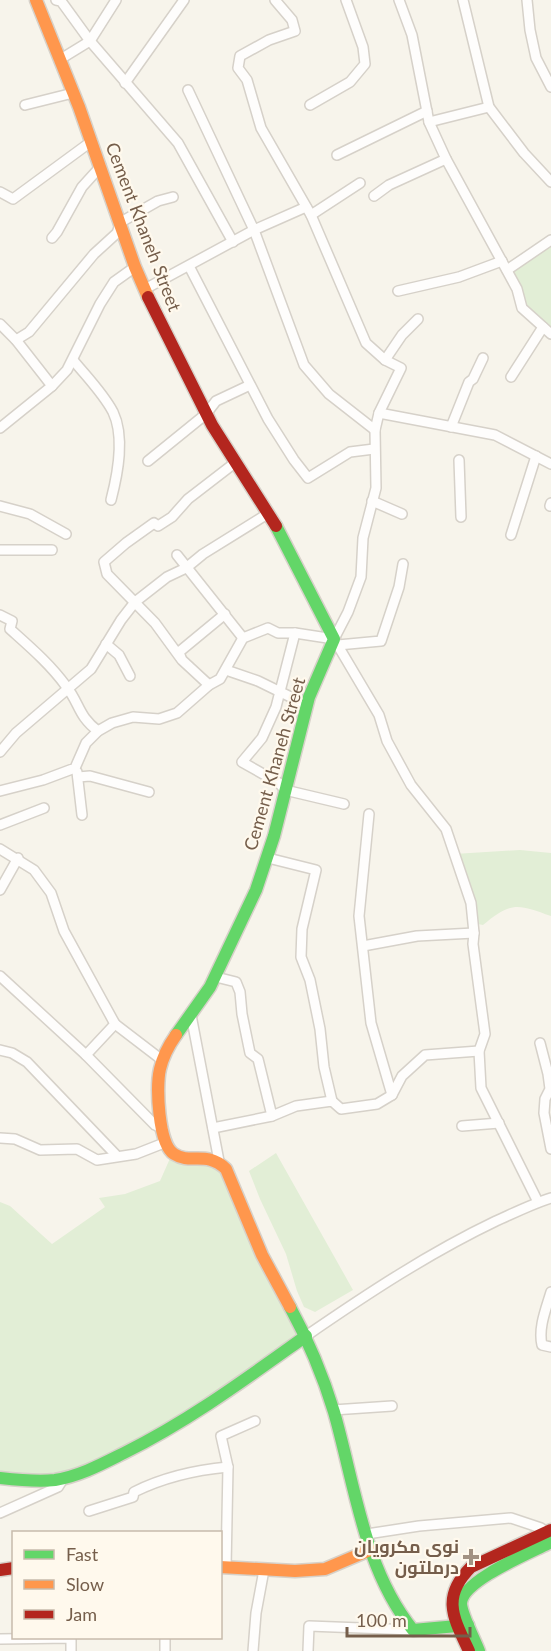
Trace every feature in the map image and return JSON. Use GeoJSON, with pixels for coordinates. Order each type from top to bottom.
{"type":"FeatureCollection","features":[{"type":"Feature","properties":{"kind":"street","name":"Cement Khaneh Street"},"geometry":{"type":"LineString","coordinates":[[36,0],[92,141],[135,267],[158,319],[206,414],[269,513],[336,642],[307,705],[268,858],[246,914],[216,976],[162,1060],[158,1096],[164,1143]]}},
{"type":"Feature","properties":{"kind":"street"},"geometry":{"type":"LineString","coordinates":[[60,0],[90,41],[178,143],[233,242]]}},
{"type":"Feature","properties":{"kind":"street"},"geometry":{"type":"LineString","coordinates":[[58,60],[90,41],[116,0]]}},
{"type":"Feature","properties":{"kind":"street"},"geometry":{"type":"LineString","coordinates":[[125,83],[184,0]]}},
{"type":"Feature","properties":{"kind":"street"},"geometry":{"type":"LineString","coordinates":[[275,0],[292,20],[296,32],[269,40],[240,56],[238,68],[247,80],[261,128],[309,211],[366,343],[385,360],[401,368],[379,413],[374,449],[376,488],[363,538],[361,577],[336,642]]}},
{"type":"Feature","properties":{"kind":"street"},"geometry":{"type":"LineString","coordinates":[[310,105],[350,82],[365,64],[363,47],[346,0]]}},
{"type":"Feature","properties":{"kind":"street"},"geometry":{"type":"LineString","coordinates":[[399,0],[412,35],[429,122],[446,159],[517,289],[522,308],[547,331],[511,376]]}},
{"type":"Feature","properties":{"kind":"street"},"geometry":{"type":"LineString","coordinates":[[463,0],[489,107],[524,153],[551,182]]}},
{"type":"Feature","properties":{"kind":"street"},"geometry":{"type":"LineString","coordinates":[[527,0],[536,58],[551,87]]}},
{"type":"Feature","properties":{"kind":"street"},"geometry":{"type":"LineString","coordinates":[[188,90],[254,230],[304,365],[329,394],[375,430]]}},
{"type":"Feature","properties":{"kind":"street"},"geometry":{"type":"LineString","coordinates":[[25,105],[73,93]]}},
{"type":"Feature","properties":{"kind":"street"},"geometry":{"type":"LineString","coordinates":[[429,122],[489,107]]}},
{"type":"Feature","properties":{"kind":"street"},"geometry":{"type":"LineString","coordinates":[[337,155],[427,111]]}},
{"type":"Feature","properties":{"kind":"street"},"geometry":{"type":"LineString","coordinates":[[0,192],[13,199],[92,141]]}},
{"type":"Feature","properties":{"kind":"street"},"geometry":{"type":"LineString","coordinates":[[374,196],[390,185],[446,159]]}},
{"type":"Feature","properties":{"kind":"street"},"geometry":{"type":"LineString","coordinates":[[52,238],[82,187],[101,166]]}},
{"type":"Feature","properties":{"kind":"street"},"geometry":{"type":"LineString","coordinates":[[146,289],[254,230],[309,211],[360,183]]}},
{"type":"Feature","properties":{"kind":"street"},"geometry":{"type":"LineString","coordinates":[[16,340],[29,332],[94,254],[117,233],[121,222],[158,201],[173,197]]}},
{"type":"Feature","properties":{"kind":"street"},"geometry":{"type":"LineString","coordinates":[[507,270],[551,240]]}},
{"type":"Feature","properties":{"kind":"street"},"geometry":{"type":"LineString","coordinates":[[398,291],[459,277],[502,261]]}},
{"type":"Feature","properties":{"kind":"street"},"geometry":{"type":"LineString","coordinates":[[189,266],[273,428],[308,478],[350,452],[374,449]]}},
{"type":"Feature","properties":{"kind":"street"},"geometry":{"type":"LineString","coordinates":[[0,428],[68,370],[100,304],[114,282],[135,267]]}},
{"type":"Feature","properties":{"kind":"street"},"geometry":{"type":"LineString","coordinates":[[385,360],[402,335],[418,319]]}},
{"type":"Feature","properties":{"kind":"street"},"geometry":{"type":"LineString","coordinates":[[0,324],[16,340],[52,386]]}},
{"type":"Feature","properties":{"kind":"street"},"geometry":{"type":"LineString","coordinates":[[451,427],[469,382],[473,379],[483,358]]}},
{"type":"Feature","properties":{"kind":"street"},"geometry":{"type":"LineString","coordinates":[[73,360],[114,414],[119,447],[111,500]]}},
{"type":"Feature","properties":{"kind":"street"},"geometry":{"type":"LineString","coordinates":[[148,461],[206,414],[216,401],[250,385]]}},
{"type":"Feature","properties":{"kind":"street"},"geometry":{"type":"LineString","coordinates":[[379,413],[495,435],[548,463],[551,452]]}},
{"type":"Feature","properties":{"kind":"street"},"geometry":{"type":"LineString","coordinates":[[511,535],[536,456]]}},
{"type":"Feature","properties":{"kind":"street"},"geometry":{"type":"LineString","coordinates":[[459,460],[461,517]]}},
{"type":"Feature","properties":{"kind":"street"},"geometry":{"type":"LineString","coordinates":[[209,685],[182,660],[154,623],[107,574],[104,562],[141,531],[154,523],[158,526],[172,516],[188,499],[236,462]]}},
{"type":"Feature","properties":{"kind":"street"},"geometry":{"type":"LineString","coordinates":[[372,501],[402,514]]}},
{"type":"Feature","properties":{"kind":"street"},"geometry":{"type":"LineString","coordinates":[[0,506],[30,514],[66,534]]}},
{"type":"Feature","properties":{"kind":"street"},"geometry":{"type":"LineString","coordinates":[[0,752],[16,733],[91,669],[135,602],[167,577],[186,568],[203,554],[269,513]]}},
{"type":"Feature","properties":{"kind":"street"},"geometry":{"type":"LineString","coordinates":[[0,550],[52,550]]}},
{"type":"Feature","properties":{"kind":"street"},"geometry":{"type":"LineString","coordinates":[[177,555],[243,638]]}},
{"type":"Feature","properties":{"kind":"street"},"geometry":{"type":"LineString","coordinates":[[82,814],[77,772],[86,743],[98,731],[112,723],[134,717],[159,719],[177,713],[209,685],[220,679],[243,638],[268,628],[278,633],[294,633],[336,642],[381,641],[399,587],[403,564]]}},
{"type":"Feature","properties":{"kind":"street"},"geometry":{"type":"LineString","coordinates":[[182,660],[179,652],[225,614]]}},
{"type":"Feature","properties":{"kind":"street"},"geometry":{"type":"LineString","coordinates":[[0,615],[12,621],[10,629],[49,664],[68,688],[85,721],[98,731]]}},
{"type":"Feature","properties":{"kind":"street"},"geometry":{"type":"LineString","coordinates":[[294,633],[276,707],[261,738],[242,762],[279,783],[285,790],[344,804]]}},
{"type":"Feature","properties":{"kind":"street"},"geometry":{"type":"LineString","coordinates":[[336,642],[378,715],[387,741],[411,785],[446,829],[471,903],[473,944],[486,1034],[479,1051],[481,1088],[538,1202]]}},
{"type":"Feature","properties":{"kind":"street"},"geometry":{"type":"LineString","coordinates":[[106,644],[119,655],[130,675]]}},
{"type":"Feature","properties":{"kind":"street"},"geometry":{"type":"LineString","coordinates":[[226,670],[258,681],[307,705]]}},
{"type":"Feature","properties":{"kind":"street"},"geometry":{"type":"LineString","coordinates":[[0,791],[77,772],[149,792]]}},
{"type":"Feature","properties":{"kind":"street"},"geometry":{"type":"LineString","coordinates":[[0,825],[44,808]]}},
{"type":"Feature","properties":{"kind":"street"},"geometry":{"type":"LineString","coordinates":[[369,814],[359,915],[371,1023],[392,1095]]}},
{"type":"Feature","properties":{"kind":"street"},"geometry":{"type":"LineString","coordinates":[[0,849],[18,858],[34,870],[51,893],[60,924],[115,1024],[162,1060]]}},
{"type":"Feature","properties":{"kind":"street"},"geometry":{"type":"LineString","coordinates":[[0,890],[18,858]]}},
{"type":"Feature","properties":{"kind":"street"},"geometry":{"type":"LineString","coordinates":[[268,858],[316,870],[302,929],[301,957],[310,980],[332,1101],[341,1109],[377,1104],[392,1095],[402,1076],[425,1055],[479,1051]]}},
{"type":"Feature","properties":{"kind":"street"},"geometry":{"type":"LineString","coordinates":[[363,946],[417,936],[474,933]]}},
{"type":"Feature","properties":{"kind":"street"},"geometry":{"type":"LineString","coordinates":[[0,976],[86,1055],[155,1125],[163,1129]]}},
{"type":"Feature","properties":{"kind":"street"},"geometry":{"type":"LineString","coordinates":[[216,976],[236,982],[240,992],[250,1053],[258,1059],[272,1116]]}},
{"type":"Feature","properties":{"kind":"street"},"geometry":{"type":"LineString","coordinates":[[191,1015],[219,1161],[226,1170],[262,1255],[306,1336],[333,1410],[370,1551],[400,1614],[412,1630]]}},
{"type":"Feature","properties":{"kind":"street"},"geometry":{"type":"LineString","coordinates":[[86,1055],[115,1024]]}},
{"type":"Feature","properties":{"kind":"street"},"geometry":{"type":"LineString","coordinates":[[540,1042],[550,1089],[545,1099],[543,1113],[549,1129],[551,1149]]}},
{"type":"Feature","properties":{"kind":"street"},"geometry":{"type":"LineString","coordinates":[[0,1050],[12,1053],[27,1062],[117,1156]]}},
{"type":"Feature","properties":{"kind":"street"},"geometry":{"type":"LineString","coordinates":[[213,1128],[272,1116],[296,1106],[332,1101]]}},
{"type":"Feature","properties":{"kind":"street"},"geometry":{"type":"LineString","coordinates":[[462,1126],[499,1123]]}},
{"type":"Feature","properties":{"kind":"street"},"geometry":{"type":"LineString","coordinates":[[0,1138],[15,1139],[40,1150],[76,1149],[97,1160],[136,1154],[164,1143],[177,1157],[210,1158],[219,1161]]}},
{"type":"Feature","properties":{"kind":"street"},"geometry":{"type":"LineString","coordinates":[[0,1478],[42,1482],[63,1479],[88,1471],[176,1426],[373,1290],[414,1265],[474,1231],[551,1198]]}},
{"type":"Feature","properties":{"kind":"street"},"geometry":{"type":"LineString","coordinates":[[551,1292],[543,1320],[541,1341],[542,1345],[551,1347]]}},
{"type":"Feature","properties":{"kind":"street"},"geometry":{"type":"LineString","coordinates":[[333,1410],[392,1406]]}},
{"type":"Feature","properties":{"kind":"street"},"geometry":{"type":"LineString","coordinates":[[255,1421],[221,1436],[228,1467],[223,1567],[295,1571],[325,1569],[370,1551]]}},
{"type":"Feature","properties":{"kind":"street"},"geometry":{"type":"LineString","coordinates":[[89,1511],[133,1497],[134,1492],[153,1482],[200,1470],[228,1467]]}},
{"type":"Feature","properties":{"kind":"street"},"geometry":{"type":"LineString","coordinates":[[0,1513],[58,1487],[63,1479]]}},
{"type":"Feature","properties":{"kind":"street"},"geometry":{"type":"LineString","coordinates":[[367,1534],[419,1526],[511,1518],[542,1528],[548,1535],[479,1579],[464,1592],[461,1605],[469,1651]]}},
{"type":"Feature","properties":{"kind":"street"},"geometry":{"type":"LineString","coordinates":[[253,1651],[256,1613],[264,1570]]}},
{"type":"Feature","properties":{"kind":"street"},"geometry":{"type":"LineString","coordinates":[[308,1651],[309,1626],[412,1630],[463,1626]]}},
{"type":"Feature","properties":{"kind":"street"},"geometry":{"type":"LineString","coordinates":[[463,1626],[479,1651]]}},
{"type":"Feature","properties":{"kind":"green space"},"geometry":{"type":"Polygon","coordinates":[[[551,240],[551,334],[522,308],[507,271],[551,240]]]}},
{"type":"Feature","properties":{"kind":"green space"},"geometry":{"type":"Polygon","coordinates":[[[520,850],[551,853],[551,916],[515,907],[508,908],[483,925],[473,923],[454,854],[520,850]]]}},
{"type":"Feature","properties":{"kind":"green space"},"geometry":{"type":"Polygon","coordinates":[[[276,1153],[353,1290],[315,1312],[304,1307],[286,1254],[249,1171],[276,1153]]]}},
{"type":"Feature","properties":{"kind":"green space"},"geometry":{"type":"Polygon","coordinates":[[[172,1154],[219,1161],[306,1336],[215,1400],[63,1479],[0,1478],[0,1202],[10,1206],[52,1244],[105,1207],[99,1198],[125,1194],[160,1181],[172,1154]]]}},
{"type":"Feature","properties":{"kind":"traffic: fast"},"geometry":{"type":"LineString","coordinates":[[176,1035],[210,987],[256,890],[274,836],[309,697],[334,639],[276,526]]}},
{"type":"Feature","properties":{"kind":"traffic: fast"},"geometry":{"type":"LineString","coordinates":[[290,1307],[325,1385],[363,1526],[383,1581],[396,1606],[413,1630],[468,1625]]}},
{"type":"Feature","properties":{"kind":"traffic: fast"},"geometry":{"type":"LineString","coordinates":[[0,1478],[55,1480],[73,1476],[99,1465],[148,1441],[195,1413],[306,1336]]}},
{"type":"Feature","properties":{"kind":"traffic: fast"},"geometry":{"type":"LineString","coordinates":[[479,1651],[462,1608],[461,1603],[465,1594],[485,1576],[551,1542]]}},
{"type":"Feature","properties":{"kind":"traffic: slow"},"geometry":{"type":"LineString","coordinates":[[36,0],[79,107],[135,267],[148,297]]}},
{"type":"Feature","properties":{"kind":"traffic: slow"},"geometry":{"type":"LineString","coordinates":[[176,1035],[165,1055],[159,1077],[158,1101],[164,1139],[174,1154],[180,1157],[212,1160],[226,1169],[262,1255],[290,1307]]}},
{"type":"Feature","properties":{"kind":"traffic: slow"},"geometry":{"type":"LineString","coordinates":[[222,1567],[295,1571],[325,1569],[370,1550]]}},
{"type":"Feature","properties":{"kind":"traffic: jam"},"geometry":{"type":"LineString","coordinates":[[148,297],[212,425],[276,526]]}},
{"type":"Feature","properties":{"kind":"traffic: jam"},"geometry":{"type":"LineString","coordinates":[[469,1651],[458,1628],[453,1608],[453,1598],[462,1578],[471,1567],[551,1530]]}},
{"type":"Feature","properties":{"kind":"traffic: jam"},"geometry":{"type":"LineString","coordinates":[[0,1570],[12,1568]]}},
{"type":"Feature","properties":{"kind":"place","name":"نوی مکرویان درملتون"},"geometry":{"type":"Point","coordinates":[471,1557]}}]}
